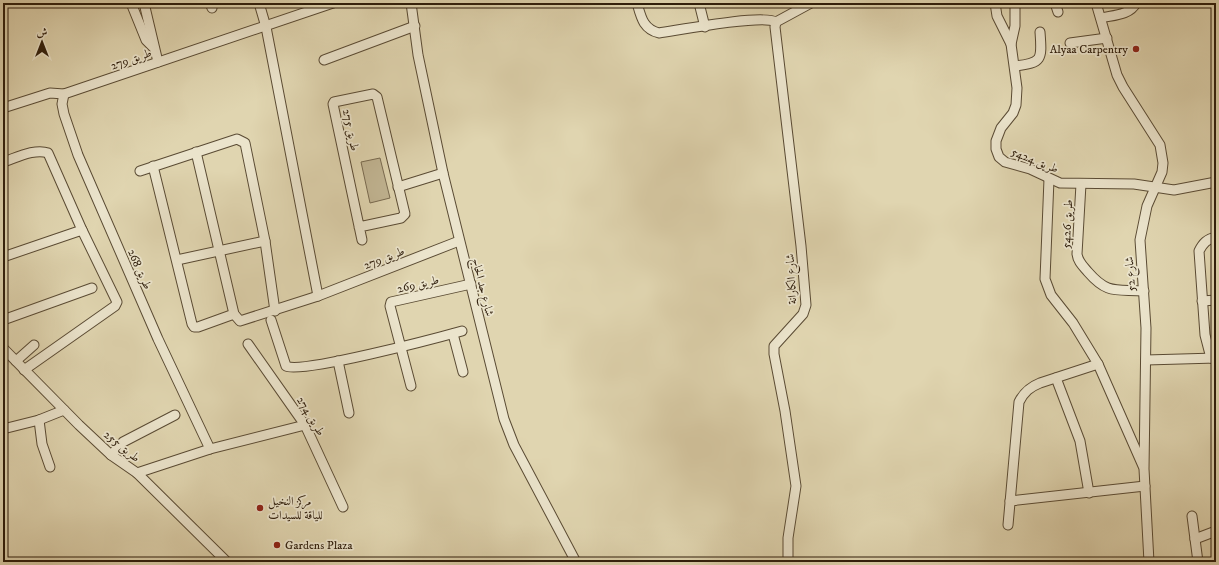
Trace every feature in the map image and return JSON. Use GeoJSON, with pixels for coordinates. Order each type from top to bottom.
{"type":"FeatureCollection","features":[{"type":"Feature","properties":{"kind":"street"},"geometry":{"type":"LineString","coordinates":[[131,3],[145,26]]}},
{"type":"Feature","properties":{"kind":"street"},"geometry":{"type":"LineString","coordinates":[[144,3],[146,40],[153,47],[158,62]]}},
{"type":"Feature","properties":{"kind":"street"},"geometry":{"type":"LineString","coordinates":[[259,3],[266,27],[318,296]]}},
{"type":"Feature","properties":{"kind":"street","name":"طريق 279"},"geometry":{"type":"LineString","coordinates":[[3,108],[50,93],[64,94],[266,27],[333,3]]}},
{"type":"Feature","properties":{"kind":"street","name":"شارع جد الحاج"},"geometry":{"type":"LineString","coordinates":[[411,3],[418,55],[443,173],[459,241],[472,284],[506,428],[576,562]]}},
{"type":"Feature","properties":{"kind":"street"},"geometry":{"type":"LineString","coordinates":[[637,3],[643,24],[652,31],[659,33],[754,19],[771,19],[776,22],[812,3]]}},
{"type":"Feature","properties":{"kind":"street"},"geometry":{"type":"LineString","coordinates":[[699,3],[705,27]]}},
{"type":"Feature","properties":{"kind":"street","name":"طريق 5424"},"geometry":{"type":"LineString","coordinates":[[995,3],[997,16],[1011,44],[1015,66],[1017,97],[1013,113],[998,134],[996,149],[1004,162],[1030,169],[1060,183],[1134,184],[1155,188],[1185,189],[1216,182]]}},
{"type":"Feature","properties":{"kind":"street"},"geometry":{"type":"LineString","coordinates":[[1011,44],[1015,26],[1015,3]]}},
{"type":"Feature","properties":{"kind":"street","name":"شارع 52"},"geometry":{"type":"LineString","coordinates":[[1096,3],[1117,75],[1160,145],[1163,163],[1162,172],[1146,206],[1140,240],[1144,291],[1146,360],[1144,469],[1149,562]]}},
{"type":"Feature","properties":{"kind":"street"},"geometry":{"type":"LineString","coordinates":[[1101,18],[1127,12],[1132,9],[1136,3]]}},
{"type":"Feature","properties":{"kind":"street","name":"شارع الكارانة"},"geometry":{"type":"LineString","coordinates":[[776,22],[775,34],[801,246],[806,301],[803,314],[774,346],[796,486],[788,538],[788,562]]}},
{"type":"Feature","properties":{"kind":"street"},"geometry":{"type":"LineString","coordinates":[[324,60],[415,26]]}},
{"type":"Feature","properties":{"kind":"street"},"geometry":{"type":"LineString","coordinates":[[1015,66],[1034,64],[1039,60],[1042,54],[1040,32]]}},
{"type":"Feature","properties":{"kind":"street"},"geometry":{"type":"LineString","coordinates":[[1070,44],[1107,38]]}},
{"type":"Feature","properties":{"kind":"street","name":"طريق 268"},"geometry":{"type":"LineString","coordinates":[[64,94],[62,104],[64,114],[78,155],[158,339],[210,449]]}},
{"type":"Feature","properties":{"kind":"street","name":"طريق 275"},"geometry":{"type":"LineString","coordinates":[[360,227],[404,217],[405,214],[376,95],[334,102],[333,106],[362,240]]}},
{"type":"Feature","properties":{"kind":"street"},"geometry":{"type":"LineString","coordinates":[[140,171],[237,139],[242,140],[245,143],[264,241],[275,311]]}},
{"type":"Feature","properties":{"kind":"street"},"geometry":{"type":"LineString","coordinates":[[3,162],[36,152],[42,151],[48,153],[82,230],[116,299],[116,304],[24,370]]}},
{"type":"Feature","properties":{"kind":"street"},"geometry":{"type":"LineString","coordinates":[[196,152],[219,251],[237,318]]}},
{"type":"Feature","properties":{"kind":"street"},"geometry":{"type":"LineString","coordinates":[[153,166],[177,260],[264,241]]}},
{"type":"Feature","properties":{"kind":"street"},"geometry":{"type":"LineString","coordinates":[[398,187],[443,173]]}},
{"type":"Feature","properties":{"kind":"street"},"geometry":{"type":"LineString","coordinates":[[1049,179],[1045,279],[1047,287],[1057,304],[1073,323],[1098,364],[1144,469]]}},
{"type":"Feature","properties":{"kind":"street","name":"طريق 5426"},"geometry":{"type":"LineString","coordinates":[[1081,184],[1077,254],[1080,262],[1097,282],[1105,288],[1144,291]]}},
{"type":"Feature","properties":{"kind":"street"},"geometry":{"type":"LineString","coordinates":[[3,257],[82,230]]}},
{"type":"Feature","properties":{"kind":"street"},"geometry":{"type":"LineString","coordinates":[[1146,360],[1214,358],[1205,335],[1199,251],[1203,244],[1209,239],[1216,237]]}},
{"type":"Feature","properties":{"kind":"street","name":"طريق 279"},"geometry":{"type":"LineString","coordinates":[[177,260],[194,327],[275,311],[318,296],[459,241]]}},
{"type":"Feature","properties":{"kind":"street","name":"طريق 269"},"geometry":{"type":"LineString","coordinates":[[411,386],[390,306],[391,302],[472,284]]}},
{"type":"Feature","properties":{"kind":"street"},"geometry":{"type":"LineString","coordinates":[[3,320],[92,288]]}},
{"type":"Feature","properties":{"kind":"street"},"geometry":{"type":"LineString","coordinates":[[1202,301],[1216,300]]}},
{"type":"Feature","properties":{"kind":"street"},"geometry":{"type":"LineString","coordinates":[[271,320],[286,366],[293,368],[338,361],[458,333],[463,372]]}},
{"type":"Feature","properties":{"kind":"street","name":"طريق 274"},"geometry":{"type":"LineString","coordinates":[[248,344],[305,425],[343,506]]}},
{"type":"Feature","properties":{"kind":"street"},"geometry":{"type":"LineString","coordinates":[[16,361],[34,345]]}},
{"type":"Feature","properties":{"kind":"street","name":"طريق 255"},"geometry":{"type":"LineString","coordinates":[[3,348],[111,455],[136,473],[227,562]]}},
{"type":"Feature","properties":{"kind":"street"},"geometry":{"type":"LineString","coordinates":[[338,361],[349,413]]}},
{"type":"Feature","properties":{"kind":"street"},"geometry":{"type":"LineString","coordinates":[[1008,525],[1019,402],[1031,387],[1098,364]]}},
{"type":"Feature","properties":{"kind":"street"},"geometry":{"type":"LineString","coordinates":[[1056,378],[1080,441],[1089,493]]}},
{"type":"Feature","properties":{"kind":"street"},"geometry":{"type":"LineString","coordinates":[[3,429],[39,420],[64,410]]}},
{"type":"Feature","properties":{"kind":"street"},"geometry":{"type":"LineString","coordinates":[[111,455],[123,442],[175,415]]}},
{"type":"Feature","properties":{"kind":"street"},"geometry":{"type":"LineString","coordinates":[[39,420],[42,444],[50,467]]}},
{"type":"Feature","properties":{"kind":"street"},"geometry":{"type":"LineString","coordinates":[[136,473],[210,449],[305,425]]}},
{"type":"Feature","properties":{"kind":"street"},"geometry":{"type":"LineString","coordinates":[[1010,502],[1145,486]]}},
{"type":"Feature","properties":{"kind":"street"},"geometry":{"type":"LineString","coordinates":[[1192,516],[1198,562]]}},
{"type":"Feature","properties":{"kind":"street"},"geometry":{"type":"LineString","coordinates":[[1195,539],[1216,531]]}},
{"type":"Feature","properties":{"kind":"shaded area"},"geometry":{"type":"Polygon","coordinates":[[[380,158],[390,198],[370,203],[361,162],[380,158]]]}},
{"type":"Feature","properties":{"kind":"place","name":"Alyaa Carpentry"},"geometry":{"type":"Point","coordinates":[1136,49]}},
{"type":"Feature","properties":{"kind":"place","name":"مركز النخيل للياقة للسيدات"},"geometry":{"type":"Point","coordinates":[260,508]}},
{"type":"Feature","properties":{"kind":"place","name":"Gardens Plaza"},"geometry":{"type":"Point","coordinates":[277,545]}}]}
